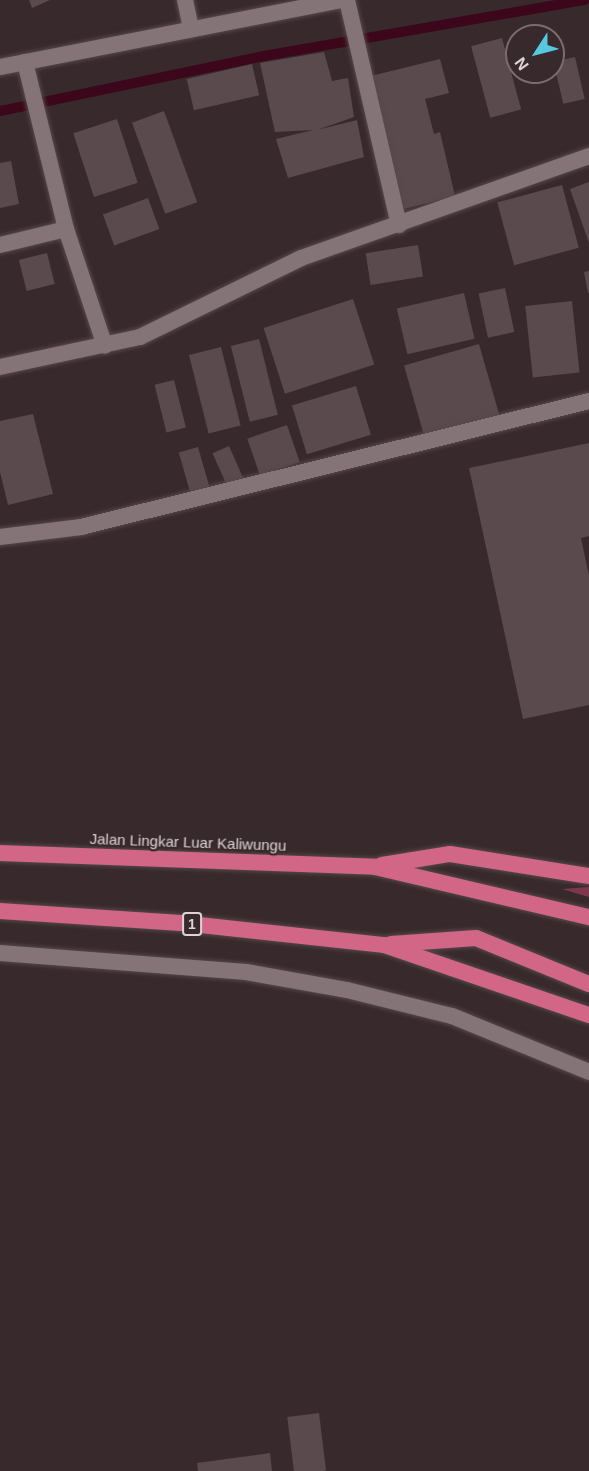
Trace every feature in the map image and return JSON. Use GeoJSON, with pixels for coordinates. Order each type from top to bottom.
{"type":"FeatureCollection","features":[{"type":"Feature","properties":{"kind":"highway","name":"Jalan Lingkar Luar Kaliwungu"},"geometry":{"type":"LineString","coordinates":[[0,853],[375,867]]}},
{"type":"Feature","properties":{"kind":"highway"},"geometry":{"type":"LineString","coordinates":[[375,867],[450,854],[589,876]]}},
{"type":"Feature","properties":{"kind":"highway"},"geometry":{"type":"LineString","coordinates":[[375,867],[589,917]]}},
{"type":"Feature","properties":{"kind":"highway","name":"1"},"geometry":{"type":"LineString","coordinates":[[0,911],[181,923],[384,945],[476,938],[589,984]]}},
{"type":"Feature","properties":{"kind":"highway","name":"1"},"geometry":{"type":"LineString","coordinates":[[384,945],[589,1015]]}},
{"type":"Feature","properties":{"kind":"street"},"geometry":{"type":"LineString","coordinates":[[185,0],[191,29]]}},
{"type":"Feature","properties":{"kind":"street"},"geometry":{"type":"LineString","coordinates":[[0,67],[26,66],[191,29],[340,0]]}},
{"type":"Feature","properties":{"kind":"street"},"geometry":{"type":"LineString","coordinates":[[347,0],[399,225]]}},
{"type":"Feature","properties":{"kind":"street"},"geometry":{"type":"LineString","coordinates":[[26,66],[35,111],[66,228],[105,346]]}},
{"type":"Feature","properties":{"kind":"street"},"geometry":{"type":"LineString","coordinates":[[0,367],[140,337],[302,258],[589,156]]}},
{"type":"Feature","properties":{"kind":"street"},"geometry":{"type":"LineString","coordinates":[[0,245],[66,228]]}},
{"type":"Feature","properties":{"kind":"street"},"geometry":{"type":"LineString","coordinates":[[0,537],[81,526],[589,401]]}},
{"type":"Feature","properties":{"kind":"street"},"geometry":{"type":"LineString","coordinates":[[0,953],[246,972],[347,990],[452,1016],[589,1072]]}},
{"type":"Feature","properties":{"kind":"shaded area"},"geometry":{"type":"Polygon","coordinates":[[[589,887],[589,897],[562,889],[589,887]]]}},
{"type":"Feature","properties":{"kind":"building"},"geometry":{"type":"Polygon","coordinates":[[[29,0],[50,0],[32,8],[29,0]]]}},
{"type":"Feature","properties":{"kind":"building"},"geometry":{"type":"Polygon","coordinates":[[[502,38],[505,49],[505,84],[514,84],[521,109],[490,118],[471,46],[502,38]]]}},
{"type":"Feature","properties":{"kind":"building"},"geometry":{"type":"Polygon","coordinates":[[[324,52],[332,81],[348,78],[354,117],[317,130],[357,120],[364,157],[288,178],[276,139],[313,130],[275,132],[260,63],[324,52]]]}},
{"type":"Feature","properties":{"kind":"building"},"geometry":{"type":"Polygon","coordinates":[[[575,57],[585,99],[563,104],[559,84],[565,84],[565,59],[575,57]]]}},
{"type":"Feature","properties":{"kind":"building"},"geometry":{"type":"Polygon","coordinates":[[[440,59],[449,93],[425,99],[434,134],[440,132],[455,196],[404,209],[363,78],[440,59]]]}},
{"type":"Feature","properties":{"kind":"building"},"geometry":{"type":"Polygon","coordinates":[[[252,64],[259,95],[194,110],[187,79],[252,64]]]}},
{"type":"Feature","properties":{"kind":"building"},"geometry":{"type":"Polygon","coordinates":[[[164,111],[197,202],[165,214],[132,123],[164,111]]]}},
{"type":"Feature","properties":{"kind":"building"},"geometry":{"type":"Polygon","coordinates":[[[117,119],[138,183],[94,197],[73,133],[117,119]]]}},
{"type":"Feature","properties":{"kind":"building"},"geometry":{"type":"Polygon","coordinates":[[[11,161],[19,204],[0,208],[0,163],[11,161]]]}},
{"type":"Feature","properties":{"kind":"building"},"geometry":{"type":"Polygon","coordinates":[[[589,182],[589,243],[570,189],[589,182]]]}},
{"type":"Feature","properties":{"kind":"building"},"geometry":{"type":"Polygon","coordinates":[[[562,185],[579,248],[514,265],[497,202],[562,185]]]}},
{"type":"Feature","properties":{"kind":"building"},"geometry":{"type":"Polygon","coordinates":[[[148,198],[159,229],[114,245],[103,214],[148,198]]]}},
{"type":"Feature","properties":{"kind":"building"},"geometry":{"type":"Polygon","coordinates":[[[418,245],[423,277],[371,285],[366,253],[418,245]]]}},
{"type":"Feature","properties":{"kind":"building"},"geometry":{"type":"Polygon","coordinates":[[[47,253],[55,284],[27,291],[19,260],[47,253]]]}},
{"type":"Feature","properties":{"kind":"building"},"geometry":{"type":"Polygon","coordinates":[[[589,271],[589,293],[588,293],[584,272],[589,271]]]}},
{"type":"Feature","properties":{"kind":"building"},"geometry":{"type":"Polygon","coordinates":[[[505,288],[514,332],[488,338],[479,294],[505,288]]]}},
{"type":"Feature","properties":{"kind":"building"},"geometry":{"type":"Polygon","coordinates":[[[464,293],[475,339],[407,354],[397,309],[464,293]]]}},
{"type":"Feature","properties":{"kind":"building"},"geometry":{"type":"Polygon","coordinates":[[[353,299],[374,365],[285,394],[264,328],[353,299]]]}},
{"type":"Feature","properties":{"kind":"building"},"geometry":{"type":"Polygon","coordinates":[[[572,301],[580,373],[533,378],[525,306],[572,301]]]}},
{"type":"Feature","properties":{"kind":"building"},"geometry":{"type":"Polygon","coordinates":[[[259,339],[278,415],[250,422],[231,346],[259,339]]]}},
{"type":"Feature","properties":{"kind":"building"},"geometry":{"type":"Polygon","coordinates":[[[479,344],[499,415],[424,437],[404,365],[479,344]]]}},
{"type":"Feature","properties":{"kind":"building"},"geometry":{"type":"Polygon","coordinates":[[[221,347],[241,426],[209,434],[189,355],[221,347]]]}},
{"type":"Feature","properties":{"kind":"building"},"geometry":{"type":"Polygon","coordinates":[[[174,380],[186,428],[166,432],[155,385],[174,380]]]}},
{"type":"Feature","properties":{"kind":"building"},"geometry":{"type":"Polygon","coordinates":[[[356,386],[371,435],[307,454],[292,406],[356,386]]]}},
{"type":"Feature","properties":{"kind":"building"},"geometry":{"type":"Polygon","coordinates":[[[33,414],[53,494],[8,505],[0,472],[0,421],[33,414]]]}},
{"type":"Feature","properties":{"kind":"building"},"geometry":{"type":"Polygon","coordinates":[[[287,425],[300,462],[260,476],[247,439],[287,425]]]}},
{"type":"Feature","properties":{"kind":"building"},"geometry":{"type":"Polygon","coordinates":[[[589,443],[589,536],[581,538],[589,576],[589,705],[523,719],[469,468],[589,443]]]}},
{"type":"Feature","properties":{"kind":"building"},"geometry":{"type":"Polygon","coordinates":[[[229,446],[245,482],[228,489],[213,453],[229,446]]]}},
{"type":"Feature","properties":{"kind":"building"},"geometry":{"type":"Polygon","coordinates":[[[198,447],[211,493],[192,499],[179,453],[198,447]]]}},
{"type":"Feature","properties":{"kind":"building"},"geometry":{"type":"Polygon","coordinates":[[[319,1413],[326,1471],[294,1471],[287,1417],[319,1413]]]}},
{"type":"Feature","properties":{"kind":"building"},"geometry":{"type":"Polygon","coordinates":[[[270,1453],[272,1471],[198,1471],[197,1463],[270,1453]]]}},
{"type":"Feature","properties":{"kind":"waterway"},"geometry":{"type":"LineString","coordinates":[[0,111],[258,57],[585,0]]}}]}
